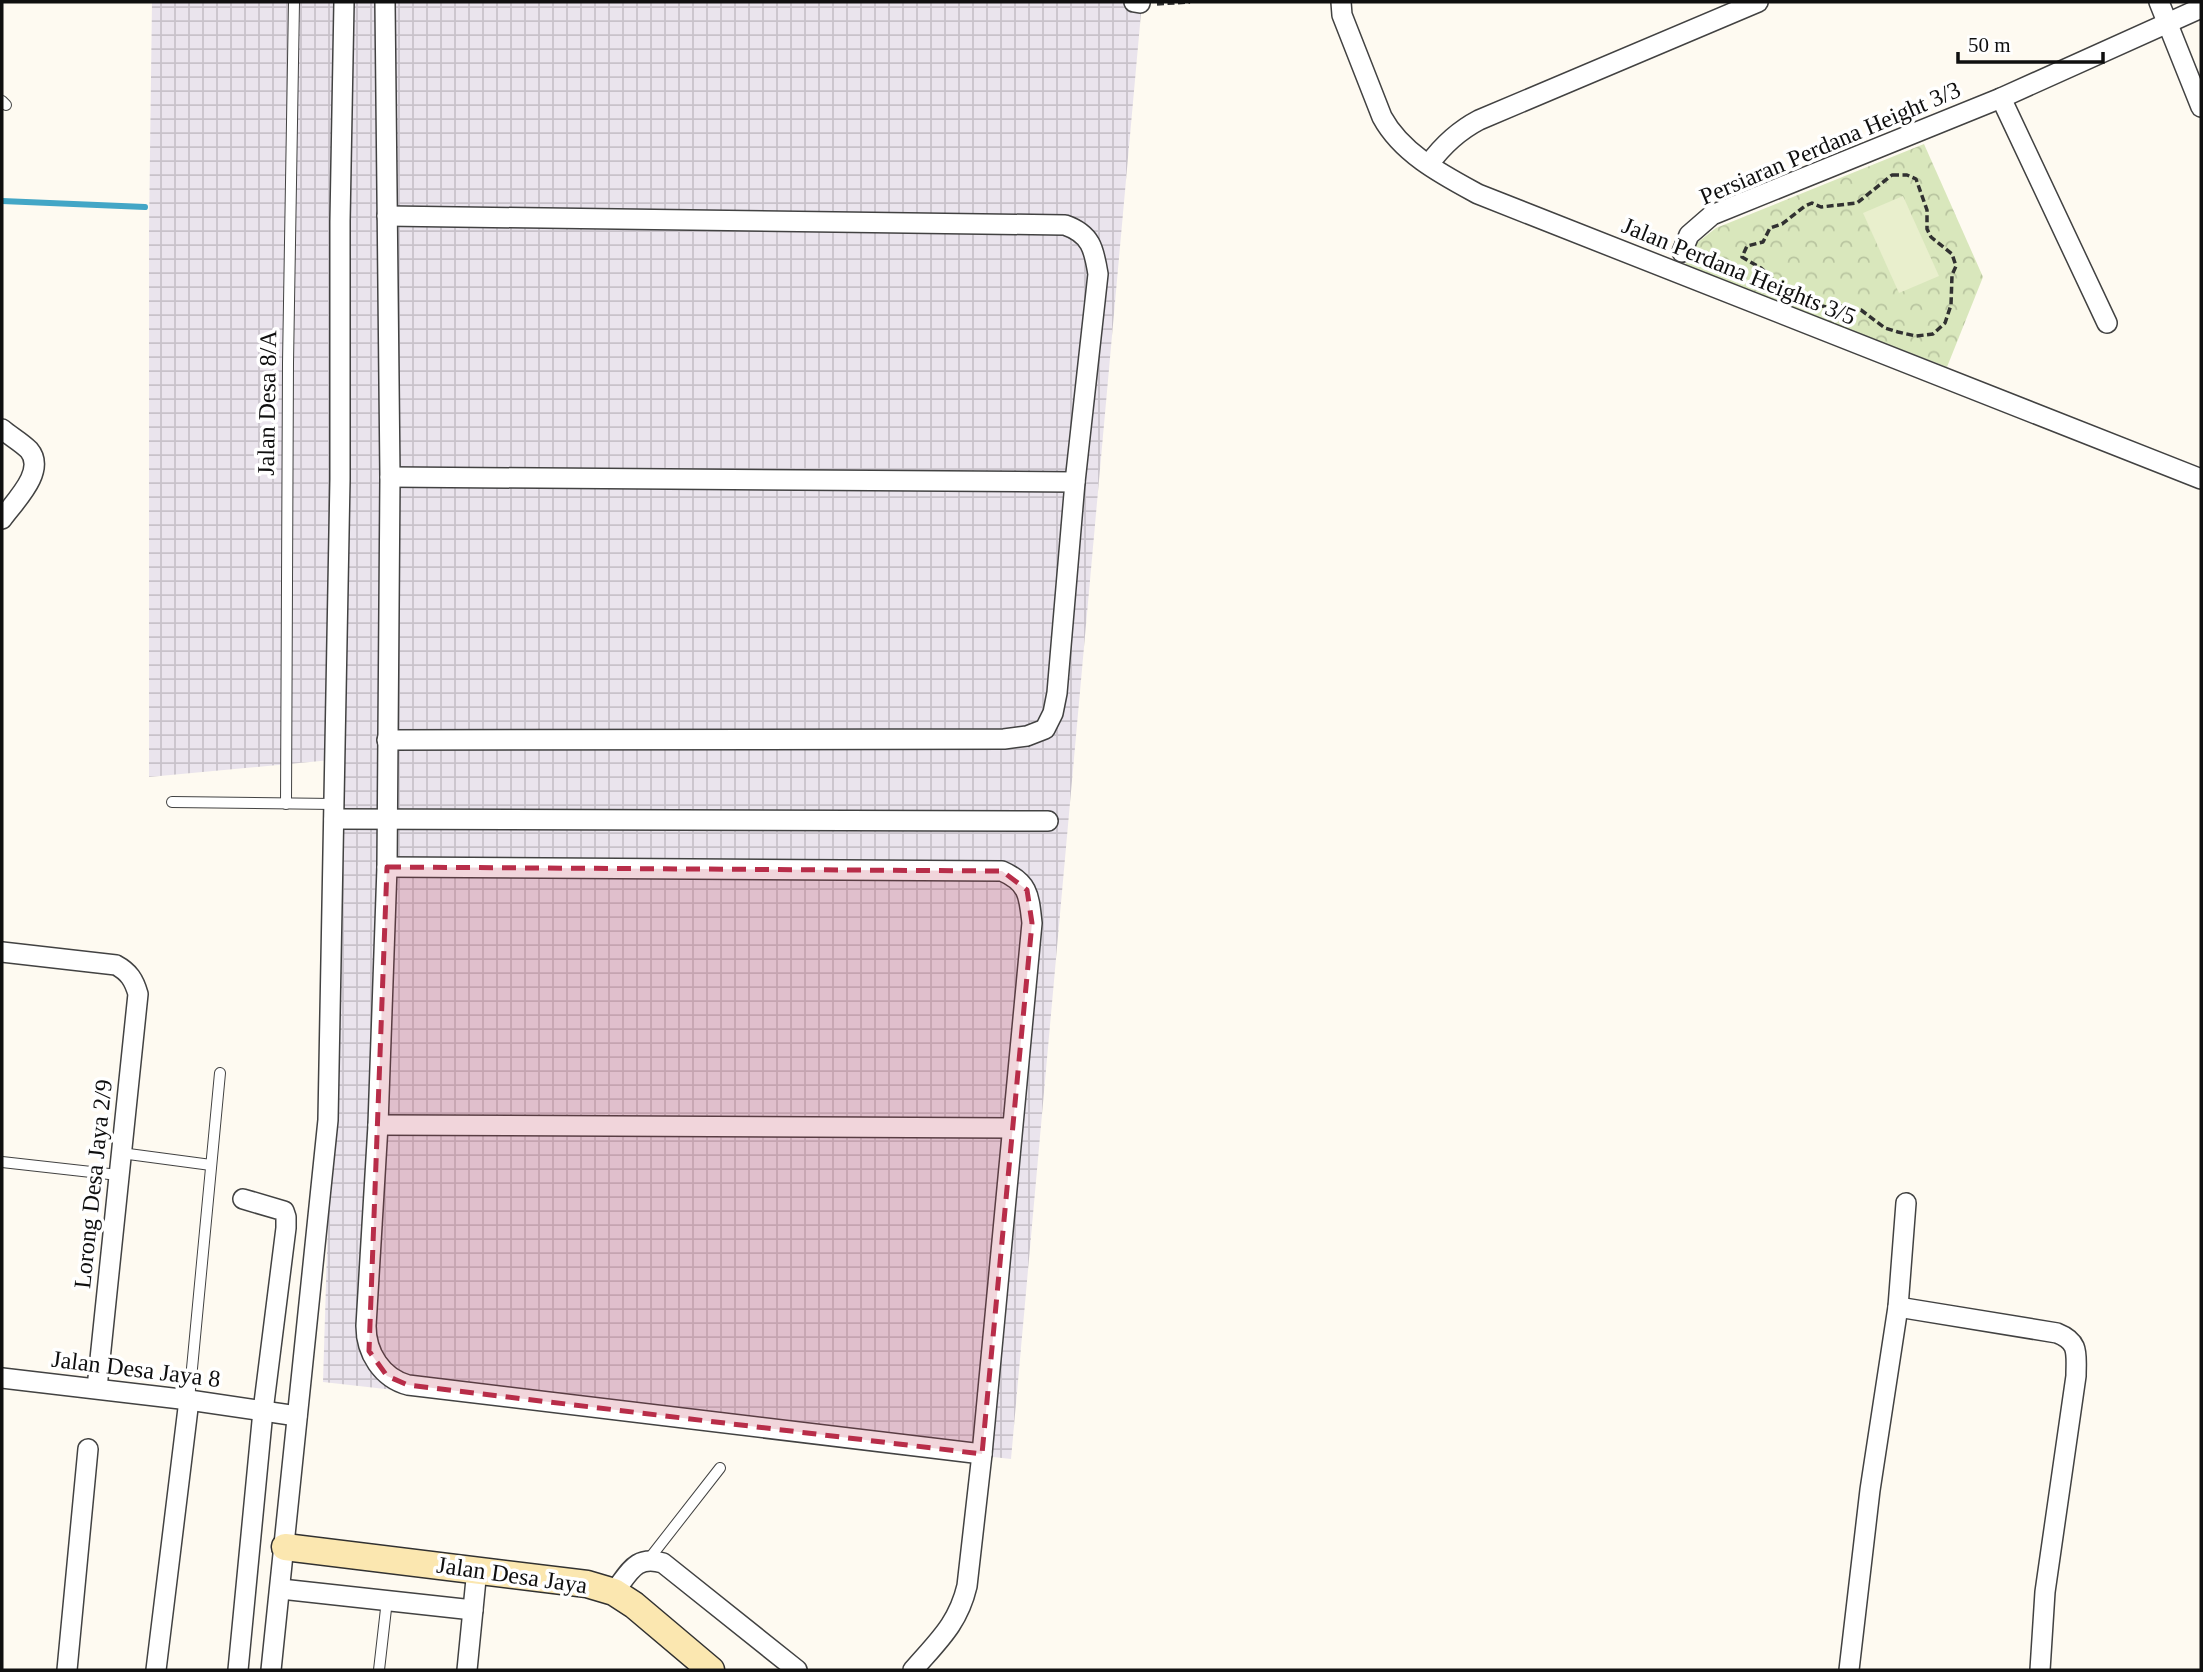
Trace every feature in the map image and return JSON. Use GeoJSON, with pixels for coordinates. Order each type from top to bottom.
{"type":"FeatureCollection","features":[{"type":"Feature","properties":{"kind":"street"},"geometry":{"type":"LineString","coordinates":[[271,1670],[328,1120],[340,480],[340,221],[344,2]]}},
{"type":"Feature","properties":{"kind":"street"},"geometry":{"type":"LineString","coordinates":[[385,2],[390,477],[387,867],[378,1125],[366,1340],[369,1351],[393,1380],[408,1385],[982,1454]]}},
{"type":"Feature","properties":{"kind":"street"},"geometry":{"type":"LineString","coordinates":[[1429,164],[1449,140],[1479,120],[1758,2]]}},
{"type":"Feature","properties":{"kind":"street"},"geometry":{"type":"LineString","coordinates":[[2159,2],[2201,107]]}},
{"type":"Feature","properties":{"kind":"street","name":"Jalan Perdana Heights 3/5"},"geometry":{"type":"LineString","coordinates":[[1342,8],[1390,132],[1401,144],[1444,175],[1478,194],[2201,479]]}},
{"type":"Feature","properties":{"kind":"street","name":"Persiaran Perdana Height 3/3"},"geometry":{"type":"LineString","coordinates":[[1682,252],[1689,235],[1712,215],[2001,98],[2201,8]]}},
{"type":"Feature","properties":{"kind":"street"},"geometry":{"type":"LineString","coordinates":[[2001,98],[2107,323]]}},
{"type":"Feature","properties":{"kind":"street"},"geometry":{"type":"LineString","coordinates":[[387,216],[1065,225],[1076,229],[1090,242],[1098,274],[1075,482],[1057,693],[1053,713],[1045,729],[1027,736],[990,739],[387,740]]}},
{"type":"Feature","properties":{"kind":"street"},"geometry":{"type":"LineString","coordinates":[[2,429],[30,452],[34,470],[2,519]]}},
{"type":"Feature","properties":{"kind":"street"},"geometry":{"type":"LineString","coordinates":[[390,477],[1075,482]]}},
{"type":"Feature","properties":{"kind":"street"},"geometry":{"type":"LineString","coordinates":[[334,812],[387,818],[1048,821]]}},
{"type":"Feature","properties":{"kind":"street"},"geometry":{"type":"LineString","coordinates":[[387,867],[1002,871],[1016,877],[1027,890],[1032,923],[967,1586],[962,1606],[952,1625],[913,1670]]}},
{"type":"Feature","properties":{"kind":"street","name":"Lorong Desa Jaya 2/9"},"geometry":{"type":"LineString","coordinates":[[2,952],[116,965],[126,970],[138,994],[97,1388]]}},
{"type":"Feature","properties":{"kind":"street"},"geometry":{"type":"LineString","coordinates":[[378,1125],[1012,1128]]}},
{"type":"Feature","properties":{"kind":"street"},"geometry":{"type":"LineString","coordinates":[[238,1670],[263,1411],[286,1217],[284,1211],[243,1199]]}},
{"type":"Feature","properties":{"kind":"street"},"geometry":{"type":"LineString","coordinates":[[1849,1670],[1870,1490],[1898,1307],[1906,1203]]}},
{"type":"Feature","properties":{"kind":"street"},"geometry":{"type":"LineString","coordinates":[[1898,1307],[2057,1333],[2070,1338],[2075,1345],[2076,1376],[2045,1592],[2040,1670]]}},
{"type":"Feature","properties":{"kind":"street","name":"Jalan Desa Jaya 8"},"geometry":{"type":"LineString","coordinates":[[2,1378],[97,1388],[297,1416]]}},
{"type":"Feature","properties":{"kind":"street"},"geometry":{"type":"LineString","coordinates":[[156,1670],[189,1400]]}},
{"type":"Feature","properties":{"kind":"street"},"geometry":{"type":"LineString","coordinates":[[67,1670],[88,1449]]}},
{"type":"Feature","properties":{"kind":"street","name":"Jalan Desa Jaya"},"geometry":{"type":"LineString","coordinates":[[285,1547],[587,1584],[614,1592],[634,1605],[711,1670]]}},
{"type":"Feature","properties":{"kind":"street"},"geometry":{"type":"LineString","coordinates":[[614,1592],[635,1564],[649,1559],[663,1563],[797,1670]]}},
{"type":"Feature","properties":{"kind":"street"},"geometry":{"type":"LineString","coordinates":[[467,1670],[477,1569]]}},
{"type":"Feature","properties":{"kind":"street"},"geometry":{"type":"LineString","coordinates":[[281,1589],[473,1610]]}},
{"type":"Feature","properties":{"kind":"lane","name":"Jalan Desa 8/A"},"geometry":{"type":"LineString","coordinates":[[286,804],[288,389],[295,2]]}},
{"type":"Feature","properties":{"kind":"lane"},"geometry":{"type":"LineString","coordinates":[[172,802],[286,804],[334,812]]}},
{"type":"Feature","properties":{"kind":"lane"},"geometry":{"type":"LineString","coordinates":[[189,1400],[220,1073]]}},
{"type":"Feature","properties":{"kind":"lane"},"geometry":{"type":"LineString","coordinates":[[120,1153],[211,1165]]}},
{"type":"Feature","properties":{"kind":"lane"},"geometry":{"type":"LineString","coordinates":[[2,1162],[118,1175]]}},
{"type":"Feature","properties":{"kind":"lane"},"geometry":{"type":"LineString","coordinates":[[649,1559],[720,1468]]}},
{"type":"Feature","properties":{"kind":"lane"},"geometry":{"type":"LineString","coordinates":[[379,1670],[387,1600]]}},
{"type":"Feature","properties":{"kind":"path"},"geometry":{"type":"LineString","coordinates":[[1137,2],[1189,2]]}},
{"type":"Feature","properties":{"kind":"path"},"geometry":{"type":"LineString","coordinates":[[1892,175],[1907,175],[1916,179],[1927,210],[1927,229],[1931,237],[1952,254],[1955,267],[1952,275],[1951,305],[1945,323],[1933,334],[1916,336],[1898,332],[1885,328],[1861,310],[1842,306],[1826,307],[1807,302],[1777,288],[1771,277],[1761,268],[1742,257],[1747,246],[1763,242],[1770,228],[1782,224],[1805,206],[1812,203],[1821,206],[1857,203],[1892,175]]}},
{"type":"Feature","properties":{"kind":"highlighted area"},"geometry":{"type":"Polygon","coordinates":[[[387,867],[1002,871],[1027,890],[1032,923],[982,1454],[408,1385],[387,1376],[369,1351],[387,867]]]}},
{"type":"Feature","properties":{"kind":"shaded area"},"geometry":{"type":"Polygon","coordinates":[[[152,2],[1142,2],[1011,1459],[323,1382],[342,759],[149,777],[149,228],[152,2]]]}},
{"type":"Feature","properties":{"kind":"green space"},"geometry":{"type":"Polygon","coordinates":[[[1924,144],[1983,277],[1947,367],[1685,266],[1693,246],[1716,228],[1924,144]]]}},
{"type":"Feature","properties":{"kind":"green space"},"geometry":{"type":"Polygon","coordinates":[[[1903,196],[1939,276],[1899,293],[1863,213],[1903,196]]]}},
{"type":"Feature","properties":{"kind":"waterway"},"geometry":{"type":"LineString","coordinates":[[2,201],[145,207]]}}]}
